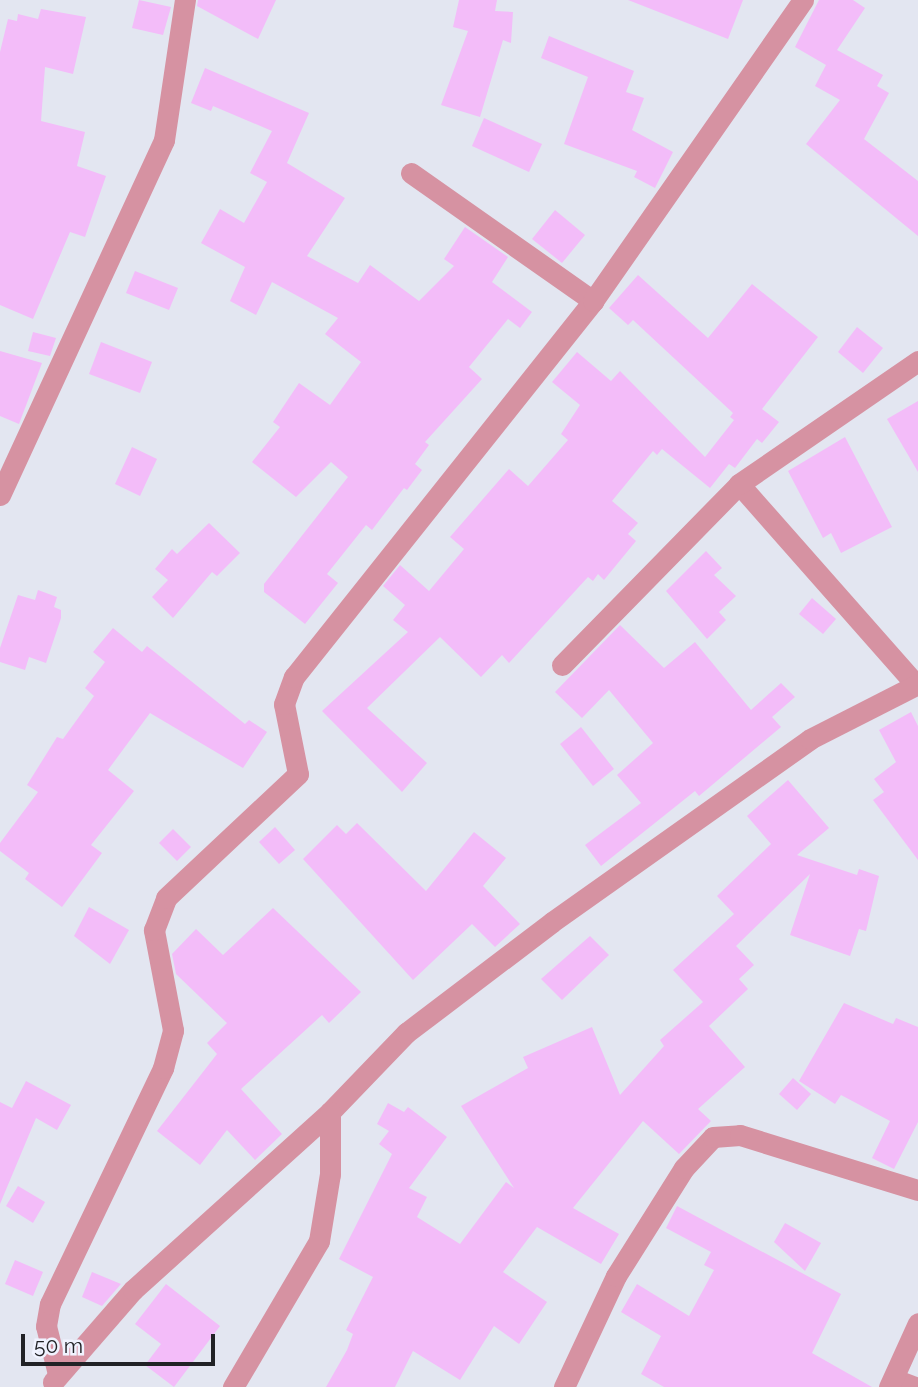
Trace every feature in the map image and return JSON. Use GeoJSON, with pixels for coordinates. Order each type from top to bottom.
{"type":"FeatureCollection","features":[{"type":"Feature","properties":{"kind":"street"},"geometry":{"type":"LineString","coordinates":[[0,495],[164,140],[185,0]]}},
{"type":"Feature","properties":{"kind":"street"},"geometry":{"type":"LineString","coordinates":[[54,1381],[46,1326],[50,1304],[163,1068],[173,1030],[155,930],[166,898],[298,774],[284,704],[294,677],[593,300],[803,0]]}},
{"type":"Feature","properties":{"kind":"street"},"geometry":{"type":"LineString","coordinates":[[411,173],[593,300]]}},
{"type":"Feature","properties":{"kind":"street"},"geometry":{"type":"LineString","coordinates":[[562,665],[739,484],[918,361]]}},
{"type":"Feature","properties":{"kind":"street"},"geometry":{"type":"LineString","coordinates":[[54,1381],[91,1334],[189,1235],[330,1112],[406,1033],[552,922],[810,740],[917,685],[739,484]]}},
{"type":"Feature","properties":{"kind":"street"},"geometry":{"type":"LineString","coordinates":[[233,1387],[319,1241],[330,1174],[330,1112]]}},
{"type":"Feature","properties":{"kind":"street"},"geometry":{"type":"LineString","coordinates":[[564,1387],[617,1276],[684,1168],[713,1137],[740,1135],[918,1190]]}},
{"type":"Feature","properties":{"kind":"street"},"geometry":{"type":"LineString","coordinates":[[915,1387],[892,1383],[918,1323]]}},
{"type":"Feature","properties":{"kind":"building"},"geometry":{"type":"Polygon","coordinates":[[[139,0],[171,7],[163,35],[132,28],[139,0]]]}},
{"type":"Feature","properties":{"kind":"building"},"geometry":{"type":"Polygon","coordinates":[[[198,0],[276,0],[258,39],[197,6],[198,0]]]}},
{"type":"Feature","properties":{"kind":"building"},"geometry":{"type":"Polygon","coordinates":[[[459,0],[497,0],[495,11],[513,12],[511,43],[503,40],[480,117],[441,105],[468,31],[453,27],[459,0]]]}},
{"type":"Feature","properties":{"kind":"building"},"geometry":{"type":"Polygon","coordinates":[[[628,0],[743,0],[728,39],[628,0]]]}},
{"type":"Feature","properties":{"kind":"building"},"geometry":{"type":"Polygon","coordinates":[[[819,0],[853,0],[865,8],[837,50],[883,75],[877,86],[889,93],[864,139],[918,181],[918,236],[806,144],[840,100],[815,86],[826,65],[795,47],[819,0]]]}},
{"type":"Feature","properties":{"kind":"building"},"geometry":{"type":"Polygon","coordinates":[[[41,9],[86,17],[73,74],[45,67],[41,121],[85,132],[77,166],[106,176],[85,237],[70,232],[33,319],[0,305],[0,52],[8,19],[17,21],[18,14],[38,19],[41,9]]]}},
{"type":"Feature","properties":{"kind":"building"},"geometry":{"type":"Polygon","coordinates":[[[549,36],[634,71],[626,92],[644,98],[632,130],[673,152],[655,188],[634,177],[637,171],[564,144],[588,77],[541,58],[549,36]]]}},
{"type":"Feature","properties":{"kind":"building"},"geometry":{"type":"Polygon","coordinates":[[[205,68],[309,113],[287,163],[345,198],[307,256],[358,283],[370,265],[419,301],[454,266],[444,259],[465,227],[508,257],[492,282],[532,312],[520,328],[508,319],[469,367],[482,379],[425,442],[429,445],[415,464],[422,470],[407,490],[404,488],[372,530],[366,525],[327,574],[338,583],[305,624],[264,592],[264,584],[348,477],[331,462],[296,497],[252,462],[280,427],[273,422],[299,383],[330,405],[361,362],[325,334],[338,318],[272,282],[256,315],[230,301],[245,267],[201,243],[220,209],[244,223],[267,182],[250,173],[272,131],[213,106],[211,111],[191,103],[205,68]]]}},
{"type":"Feature","properties":{"kind":"building"},"geometry":{"type":"Polygon","coordinates":[[[484,118],[542,144],[529,172],[472,146],[484,118]]]}},
{"type":"Feature","properties":{"kind":"building"},"geometry":{"type":"Polygon","coordinates":[[[555,210],[585,235],[562,263],[532,239],[555,210]]]}},
{"type":"Feature","properties":{"kind":"building"},"geometry":{"type":"Polygon","coordinates":[[[135,271],[178,288],[169,310],[126,293],[135,271]]]}},
{"type":"Feature","properties":{"kind":"building"},"geometry":{"type":"Polygon","coordinates":[[[638,275],[708,338],[752,284],[818,337],[762,409],[779,422],[762,443],[757,439],[735,468],[729,464],[710,488],[662,449],[657,455],[653,451],[612,501],[638,523],[628,534],[636,541],[604,580],[598,574],[593,581],[588,577],[509,663],[502,655],[481,677],[440,637],[367,708],[427,763],[402,792],[322,711],[408,632],[393,620],[405,605],[383,586],[400,565],[429,591],[464,549],[450,537],[509,469],[528,486],[568,440],[561,434],[580,405],[552,382],[577,352],[611,381],[620,371],[705,457],[734,420],[730,417],[733,413],[633,320],[628,325],[609,308],[638,275]]]}},
{"type":"Feature","properties":{"kind":"building"},"geometry":{"type":"Polygon","coordinates":[[[857,327],[883,348],[863,373],[838,352],[857,327]]]}},
{"type":"Feature","properties":{"kind":"building"},"geometry":{"type":"Polygon","coordinates":[[[33,332],[56,338],[50,356],[28,351],[33,332]]]}},
{"type":"Feature","properties":{"kind":"building"},"geometry":{"type":"Polygon","coordinates":[[[101,342],[152,362],[140,393],[89,374],[101,342]]]}},
{"type":"Feature","properties":{"kind":"building"},"geometry":{"type":"Polygon","coordinates":[[[0,351],[42,363],[19,424],[0,416],[0,351]]]}},
{"type":"Feature","properties":{"kind":"building"},"geometry":{"type":"Polygon","coordinates":[[[918,401],[918,472],[887,419],[918,401]]]}},
{"type":"Feature","properties":{"kind":"building"},"geometry":{"type":"Polygon","coordinates":[[[845,437],[892,527],[841,553],[831,533],[823,538],[788,471],[845,437]]]}},
{"type":"Feature","properties":{"kind":"building"},"geometry":{"type":"Polygon","coordinates":[[[132,447],[157,459],[140,496],[115,484],[132,447]]]}},
{"type":"Feature","properties":{"kind":"building"},"geometry":{"type":"Polygon","coordinates":[[[209,523],[240,553],[217,576],[212,572],[173,618],[152,597],[168,580],[155,569],[172,549],[177,554],[209,523]]]}},
{"type":"Feature","properties":{"kind":"building"},"geometry":{"type":"Polygon","coordinates":[[[706,551],[722,568],[714,575],[736,596],[719,612],[726,620],[707,639],[666,591],[706,551]]]}},
{"type":"Feature","properties":{"kind":"building"},"geometry":{"type":"Polygon","coordinates":[[[38,590],[57,597],[54,607],[61,610],[61,618],[46,663],[29,657],[25,670],[0,662],[0,648],[18,595],[35,600],[38,590]]]}},
{"type":"Feature","properties":{"kind":"building"},"geometry":{"type":"Polygon","coordinates":[[[812,598],[836,619],[823,634],[799,614],[812,598]]]}},
{"type":"Feature","properties":{"kind":"building"},"geometry":{"type":"Polygon","coordinates":[[[620,625],[664,668],[695,642],[751,710],[781,683],[795,697],[772,717],[781,727],[699,796],[695,791],[601,866],[585,845],[641,803],[617,775],[653,743],[609,690],[582,718],[555,692],[620,625]]]}},
{"type":"Feature","properties":{"kind":"building"},"geometry":{"type":"Polygon","coordinates":[[[113,628],[142,652],[147,646],[245,724],[249,720],[267,732],[243,768],[150,713],[108,770],[134,791],[91,845],[102,853],[62,907],[25,879],[29,873],[0,851],[0,843],[38,792],[27,785],[57,737],[63,739],[94,696],[85,688],[105,662],[93,652],[113,628]]]}},
{"type":"Feature","properties":{"kind":"building"},"geometry":{"type":"Polygon","coordinates":[[[911,712],[918,726],[918,860],[873,800],[884,792],[874,779],[896,762],[879,730],[911,712]]]}},
{"type":"Feature","properties":{"kind":"building"},"geometry":{"type":"Polygon","coordinates":[[[581,727],[614,769],[593,786],[560,744],[581,727]]]}},
{"type":"Feature","properties":{"kind":"building"},"geometry":{"type":"Polygon","coordinates":[[[788,780],[829,828],[797,855],[857,875],[859,869],[879,876],[866,931],[859,929],[850,956],[790,935],[810,874],[736,946],[754,965],[739,979],[748,989],[709,1026],[745,1067],[698,1109],[711,1121],[679,1154],[643,1121],[573,1208],[619,1234],[601,1264],[537,1227],[503,1272],[547,1302],[519,1344],[494,1326],[460,1380],[413,1351],[395,1387],[326,1387],[347,1350],[353,1334],[346,1330],[373,1277],[339,1259],[392,1154],[379,1144],[389,1131],[377,1124],[388,1103],[404,1112],[408,1107],[447,1137],[409,1188],[427,1197],[417,1217],[460,1244],[506,1182],[514,1188],[461,1106],[528,1068],[523,1057],[592,1027],[620,1095],[664,1046],[660,1040],[703,1002],[673,970],[734,914],[717,896],[771,844],[747,816],[788,780]]]}},
{"type":"Feature","properties":{"kind":"building"},"geometry":{"type":"Polygon","coordinates":[[[357,823],[426,891],[474,832],[506,858],[483,886],[520,924],[495,947],[472,924],[413,980],[303,859],[337,825],[346,834],[357,823]]]}},
{"type":"Feature","properties":{"kind":"building"},"geometry":{"type":"Polygon","coordinates":[[[275,827],[295,850],[279,864],[259,842],[275,827]]]}},
{"type":"Feature","properties":{"kind":"building"},"geometry":{"type":"Polygon","coordinates":[[[173,829],[191,847],[177,861],[159,843],[173,829]]]}},
{"type":"Feature","properties":{"kind":"building"},"geometry":{"type":"Polygon","coordinates":[[[89,907],[129,930],[110,964],[74,936],[89,907]]]}},
{"type":"Feature","properties":{"kind":"building"},"geometry":{"type":"Polygon","coordinates":[[[273,908],[361,992],[329,1023],[322,1015],[241,1089],[282,1134],[255,1160],[227,1130],[200,1165],[157,1131],[217,1054],[207,1043],[227,1023],[176,974],[172,954],[196,929],[223,955],[273,908]]]}},
{"type":"Feature","properties":{"kind":"building"},"geometry":{"type":"Polygon","coordinates":[[[590,936],[609,955],[562,1000],[541,979],[590,936]]]}},
{"type":"Feature","properties":{"kind":"building"},"geometry":{"type":"Polygon","coordinates":[[[844,1003],[893,1024],[896,1018],[918,1027],[918,1122],[894,1169],[872,1158],[890,1121],[841,1095],[835,1104],[799,1081],[844,1003]]]}},
{"type":"Feature","properties":{"kind":"building"},"geometry":{"type":"Polygon","coordinates":[[[793,1078],[811,1094],[797,1110],[779,1094],[793,1078]]]}},
{"type":"Feature","properties":{"kind":"building"},"geometry":{"type":"Polygon","coordinates":[[[26,1081],[71,1105],[57,1130],[36,1118],[0,1204],[0,1102],[12,1108],[26,1081]]]}},
{"type":"Feature","properties":{"kind":"building"},"geometry":{"type":"Polygon","coordinates":[[[18,1186],[45,1202],[33,1223],[6,1206],[18,1186]]]}},
{"type":"Feature","properties":{"kind":"building"},"geometry":{"type":"Polygon","coordinates":[[[677,1206],[841,1294],[812,1353],[872,1387],[664,1387],[641,1374],[661,1336],[621,1312],[637,1284],[689,1316],[714,1270],[704,1265],[711,1252],[666,1228],[677,1206]]]}},
{"type":"Feature","properties":{"kind":"building"},"geometry":{"type":"Polygon","coordinates":[[[785,1223],[821,1243],[805,1271],[774,1242],[785,1223]]]}},
{"type":"Feature","properties":{"kind":"building"},"geometry":{"type":"Polygon","coordinates":[[[15,1260],[43,1272],[33,1296],[5,1284],[15,1260]]]}},
{"type":"Feature","properties":{"kind":"building"},"geometry":{"type":"Polygon","coordinates":[[[92,1272],[121,1284],[102,1306],[82,1297],[92,1272]]]}},
{"type":"Feature","properties":{"kind":"building"},"geometry":{"type":"Polygon","coordinates":[[[166,1284],[220,1326],[174,1387],[145,1365],[161,1344],[135,1324],[166,1284]]]}}]}
